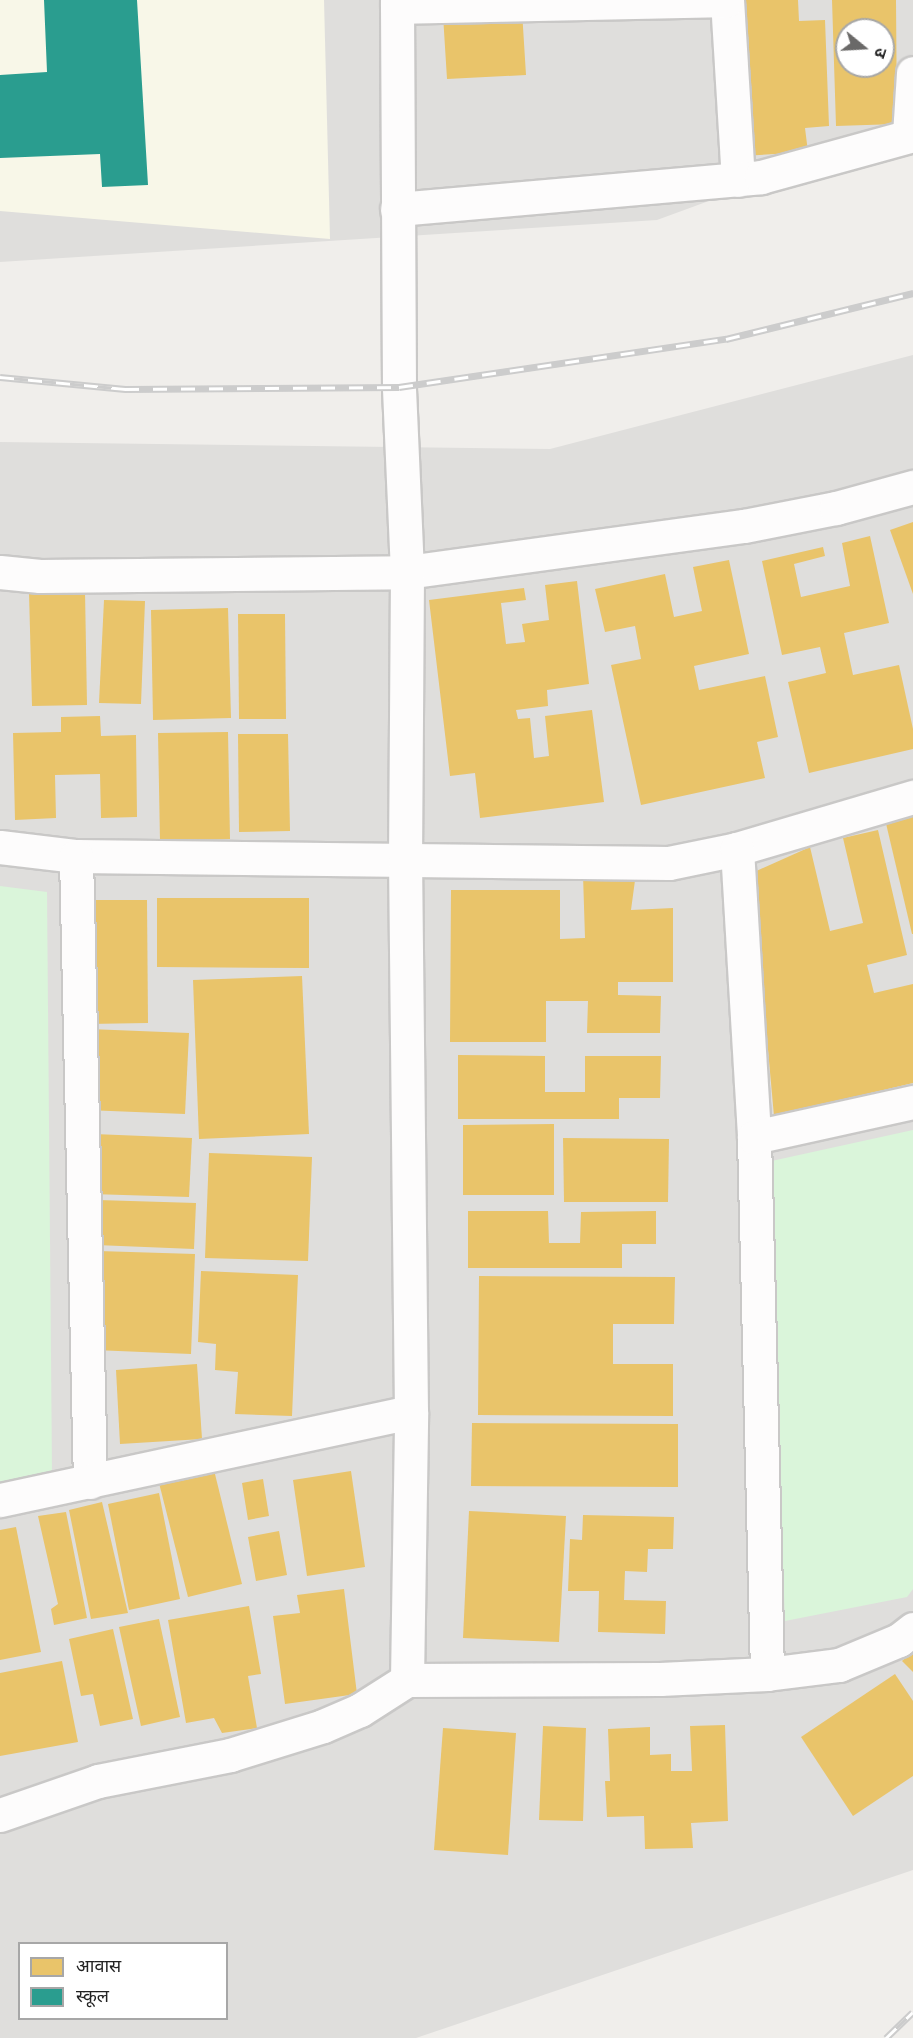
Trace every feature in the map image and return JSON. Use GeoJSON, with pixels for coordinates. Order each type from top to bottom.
{"type":"FeatureCollection","features":[{"type":"Feature","properties":{"kind":"street"},"geometry":{"type":"LineString","coordinates":[[407,1680],[411,1412],[405,861],[407,572],[399,387],[397,3],[727,0],[738,180]]}},
{"type":"Feature","properties":{"kind":"street"},"geometry":{"type":"LineString","coordinates":[[397,209],[761,177],[911,135],[913,73]]}},
{"type":"Feature","properties":{"kind":"street"},"geometry":{"type":"LineString","coordinates":[[0,572],[52,576],[407,572],[744,526],[836,508],[913,488]]}},
{"type":"Feature","properties":{"kind":"street"},"geometry":{"type":"LineString","coordinates":[[0,847],[75,856],[669,863],[737,849],[913,797]]}},
{"type":"Feature","properties":{"kind":"street"},"geometry":{"type":"LineString","coordinates":[[737,849],[754,1137],[767,1674]]}},
{"type":"Feature","properties":{"kind":"street"},"geometry":{"type":"LineString","coordinates":[[75,856],[90,1482]]}},
{"type":"Feature","properties":{"kind":"street"},"geometry":{"type":"LineString","coordinates":[[754,1137],[913,1102]]}},
{"type":"Feature","properties":{"kind":"street"},"geometry":{"type":"LineString","coordinates":[[0,1500],[411,1412]]}},
{"type":"Feature","properties":{"kind":"street"},"geometry":{"type":"LineString","coordinates":[[0,1815],[98,1781],[230,1755],[323,1726],[360,1710],[407,1680],[660,1679],[767,1674],[839,1665],[899,1640],[913,1629]]}},
{"type":"Feature","properties":{"kind":"shaded area"},"geometry":{"type":"Polygon","coordinates":[[[0,0],[913,0],[913,126],[657,220],[0,262],[0,0]]]}},
{"type":"Feature","properties":{"kind":"shaded area"},"geometry":{"type":"Polygon","coordinates":[[[0,0],[324,0],[330,239],[0,211],[0,0]]]}},
{"type":"Feature","properties":{"kind":"shaded area"},"geometry":{"type":"Polygon","coordinates":[[[913,355],[913,1870],[416,2038],[0,2038],[0,442],[550,449],[913,355]]]}},
{"type":"Feature","properties":{"kind":"green space"},"geometry":{"type":"Polygon","coordinates":[[[0,886],[47,892],[52,1472],[0,1487],[0,886]]]}},
{"type":"Feature","properties":{"kind":"green space"},"geometry":{"type":"Polygon","coordinates":[[[913,1130],[913,1589],[907,1597],[785,1621],[767,1162],[913,1130]]]}},
{"type":"Feature","properties":{"kind":"building: आवास"},"geometry":{"type":"Polygon","coordinates":[[[733,0],[798,0],[799,21],[825,20],[829,126],[805,128],[808,152],[742,156],[733,0]]]}},
{"type":"Feature","properties":{"kind":"building: आवास"},"geometry":{"type":"Polygon","coordinates":[[[832,0],[896,0],[897,124],[836,126],[832,0]]]}},
{"type":"Feature","properties":{"kind":"building: आवास"},"geometry":{"type":"Polygon","coordinates":[[[522,11],[526,75],[447,79],[443,15],[522,11]]]}},
{"type":"Feature","properties":{"kind":"building: आवास"},"geometry":{"type":"Polygon","coordinates":[[[913,522],[913,594],[890,530],[913,522]]]}},
{"type":"Feature","properties":{"kind":"building: आवास"},"geometry":{"type":"Polygon","coordinates":[[[870,536],[889,623],[844,633],[853,675],[899,665],[913,729],[913,749],[809,773],[788,682],[826,673],[820,647],[782,655],[762,561],[823,547],[825,556],[794,564],[801,597],[850,586],[842,543],[870,536]]]}},
{"type":"Feature","properties":{"kind":"building: आवास"},"geometry":{"type":"Polygon","coordinates":[[[729,560],[749,654],[694,666],[699,690],[765,676],[778,737],[757,742],[765,778],[641,805],[611,665],[641,659],[635,626],[605,632],[595,589],[665,574],[674,617],[702,611],[693,567],[729,560]]]}},
{"type":"Feature","properties":{"kind":"building: आवास"},"geometry":{"type":"Polygon","coordinates":[[[577,581],[589,684],[547,690],[548,706],[516,710],[518,719],[530,718],[534,758],[549,756],[545,716],[592,710],[604,802],[480,818],[475,773],[450,776],[429,600],[524,588],[526,600],[501,603],[506,644],[525,642],[522,624],[549,620],[545,585],[577,581]]]}},
{"type":"Feature","properties":{"kind":"building: आवास"},"geometry":{"type":"Polygon","coordinates":[[[85,591],[87,705],[32,706],[29,592],[85,591]]]}},
{"type":"Feature","properties":{"kind":"building: आवास"},"geometry":{"type":"Polygon","coordinates":[[[104,600],[145,601],[141,704],[99,703],[104,600]]]}},
{"type":"Feature","properties":{"kind":"building: आवास"},"geometry":{"type":"Polygon","coordinates":[[[228,608],[231,718],[153,720],[151,610],[228,608]]]}},
{"type":"Feature","properties":{"kind":"building: आवास"},"geometry":{"type":"Polygon","coordinates":[[[238,614],[285,614],[286,719],[239,719],[238,614]]]}},
{"type":"Feature","properties":{"kind":"building: आवास"},"geometry":{"type":"Polygon","coordinates":[[[100,716],[101,736],[136,735],[137,817],[101,818],[100,774],[55,775],[56,818],[15,820],[13,733],[61,732],[61,717],[100,716]]]}},
{"type":"Feature","properties":{"kind":"building: आवास"},"geometry":{"type":"Polygon","coordinates":[[[228,732],[230,839],[160,841],[158,733],[228,732]]]}},
{"type":"Feature","properties":{"kind":"building: आवास"},"geometry":{"type":"Polygon","coordinates":[[[238,734],[288,734],[290,831],[239,832],[238,734]]]}},
{"type":"Feature","properties":{"kind":"building: आवास"},"geometry":{"type":"Polygon","coordinates":[[[913,808],[913,934],[912,934],[884,815],[913,808]]]}},
{"type":"Feature","properties":{"kind":"building: आवास"},"geometry":{"type":"Polygon","coordinates":[[[878,830],[907,955],[867,965],[874,993],[913,984],[913,1083],[774,1116],[752,873],[810,847],[830,931],[863,923],[843,838],[878,830]]]}},
{"type":"Feature","properties":{"kind":"building: आवास"},"geometry":{"type":"Polygon","coordinates":[[[636,873],[631,910],[673,908],[673,982],[618,982],[618,995],[661,996],[660,1033],[587,1033],[588,1001],[546,1001],[546,1042],[450,1042],[451,890],[560,890],[560,939],[585,938],[583,875],[636,873]]]}},
{"type":"Feature","properties":{"kind":"building: आवास"},"geometry":{"type":"Polygon","coordinates":[[[157,898],[309,898],[309,968],[157,967],[157,898]]]}},
{"type":"Feature","properties":{"kind":"building: आवास"},"geometry":{"type":"Polygon","coordinates":[[[86,900],[147,900],[148,1023],[88,1024],[86,900]]]}},
{"type":"Feature","properties":{"kind":"building: आवास"},"geometry":{"type":"Polygon","coordinates":[[[302,976],[309,1134],[199,1139],[193,980],[302,976]]]}},
{"type":"Feature","properties":{"kind":"building: आवास"},"geometry":{"type":"Polygon","coordinates":[[[89,1029],[189,1033],[185,1114],[86,1110],[89,1029]]]}},
{"type":"Feature","properties":{"kind":"building: आवास"},"geometry":{"type":"Polygon","coordinates":[[[458,1055],[545,1056],[545,1092],[585,1092],[585,1056],[661,1056],[660,1098],[619,1098],[619,1119],[458,1119],[458,1055]]]}},
{"type":"Feature","properties":{"kind":"building: आवास"},"geometry":{"type":"Polygon","coordinates":[[[554,1124],[554,1195],[463,1195],[463,1125],[554,1124]]]}},
{"type":"Feature","properties":{"kind":"building: आवास"},"geometry":{"type":"Polygon","coordinates":[[[94,1134],[192,1138],[189,1197],[91,1194],[94,1134]]]}},
{"type":"Feature","properties":{"kind":"building: आवास"},"geometry":{"type":"Polygon","coordinates":[[[563,1138],[669,1139],[668,1202],[564,1202],[563,1138]]]}},
{"type":"Feature","properties":{"kind":"building: आवास"},"geometry":{"type":"Polygon","coordinates":[[[209,1153],[312,1157],[308,1261],[205,1258],[209,1153]]]}},
{"type":"Feature","properties":{"kind":"building: आवास"},"geometry":{"type":"Polygon","coordinates":[[[98,1200],[196,1203],[194,1249],[96,1245],[98,1200]]]}},
{"type":"Feature","properties":{"kind":"building: आवास"},"geometry":{"type":"Polygon","coordinates":[[[468,1211],[548,1211],[549,1243],[580,1243],[581,1212],[656,1211],[656,1244],[622,1244],[622,1268],[468,1268],[468,1211]]]}},
{"type":"Feature","properties":{"kind":"building: आवास"},"geometry":{"type":"Polygon","coordinates":[[[98,1251],[195,1254],[191,1354],[94,1350],[98,1251]]]}},
{"type":"Feature","properties":{"kind":"building: आवास"},"geometry":{"type":"Polygon","coordinates":[[[201,1271],[298,1275],[292,1416],[235,1414],[238,1372],[215,1370],[216,1344],[198,1342],[201,1271]]]}},
{"type":"Feature","properties":{"kind":"building: आवास"},"geometry":{"type":"Polygon","coordinates":[[[479,1276],[675,1277],[674,1324],[613,1324],[613,1364],[673,1364],[673,1416],[478,1415],[479,1276]]]}},
{"type":"Feature","properties":{"kind":"building: आवास"},"geometry":{"type":"Polygon","coordinates":[[[197,1364],[202,1439],[120,1444],[116,1370],[197,1364]]]}},
{"type":"Feature","properties":{"kind":"building: आवास"},"geometry":{"type":"Polygon","coordinates":[[[472,1423],[678,1424],[678,1487],[471,1486],[472,1423]]]}},
{"type":"Feature","properties":{"kind":"building: आवास"},"geometry":{"type":"Polygon","coordinates":[[[214,1470],[242,1584],[188,1597],[159,1483],[214,1470]]]}},
{"type":"Feature","properties":{"kind":"building: आवास"},"geometry":{"type":"Polygon","coordinates":[[[351,1471],[365,1567],[307,1576],[293,1480],[351,1471]]]}},
{"type":"Feature","properties":{"kind":"building: आवास"},"geometry":{"type":"Polygon","coordinates":[[[263,1479],[269,1516],[248,1520],[242,1483],[263,1479]]]}},
{"type":"Feature","properties":{"kind":"building: आवास"},"geometry":{"type":"Polygon","coordinates":[[[159,1493],[180,1599],[129,1610],[108,1504],[159,1493]]]}},
{"type":"Feature","properties":{"kind":"building: आवास"},"geometry":{"type":"Polygon","coordinates":[[[102,1502],[128,1613],[91,1619],[69,1510],[102,1502]]]}},
{"type":"Feature","properties":{"kind":"building: आवास"},"geometry":{"type":"Polygon","coordinates":[[[469,1511],[566,1516],[559,1642],[463,1638],[469,1511]]]}},
{"type":"Feature","properties":{"kind":"building: आवास"},"geometry":{"type":"Polygon","coordinates":[[[66,1512],[87,1618],[54,1625],[51,1609],[58,1604],[38,1516],[66,1512]]]}},
{"type":"Feature","properties":{"kind":"building: आवास"},"geometry":{"type":"Polygon","coordinates":[[[583,1515],[674,1517],[673,1549],[648,1549],[647,1572],[625,1571],[624,1600],[666,1601],[665,1634],[598,1632],[599,1591],[568,1591],[570,1539],[582,1540],[583,1515]]]}},
{"type":"Feature","properties":{"kind":"building: आवास"},"geometry":{"type":"Polygon","coordinates":[[[16,1527],[41,1652],[0,1660],[0,1530],[16,1527]]]}},
{"type":"Feature","properties":{"kind":"building: आवास"},"geometry":{"type":"Polygon","coordinates":[[[279,1531],[287,1575],[256,1581],[248,1537],[279,1531]]]}},
{"type":"Feature","properties":{"kind":"building: आवास"},"geometry":{"type":"Polygon","coordinates":[[[344,1589],[357,1694],[285,1704],[273,1616],[300,1613],[297,1595],[344,1589]]]}},
{"type":"Feature","properties":{"kind":"building: आवास"},"geometry":{"type":"Polygon","coordinates":[[[249,1606],[261,1674],[248,1676],[257,1728],[222,1733],[214,1718],[186,1723],[168,1620],[249,1606]]]}},
{"type":"Feature","properties":{"kind":"building: आवास"},"geometry":{"type":"Polygon","coordinates":[[[159,1619],[180,1717],[141,1726],[119,1627],[159,1619]]]}},
{"type":"Feature","properties":{"kind":"building: आवास"},"geometry":{"type":"Polygon","coordinates":[[[113,1629],[133,1719],[100,1726],[93,1694],[81,1696],[69,1639],[113,1629]]]}},
{"type":"Feature","properties":{"kind":"building: आवास"},"geometry":{"type":"Polygon","coordinates":[[[913,1651],[913,1672],[902,1661],[913,1651]]]}},
{"type":"Feature","properties":{"kind":"building: आवास"},"geometry":{"type":"Polygon","coordinates":[[[62,1661],[78,1742],[0,1756],[0,1673],[62,1661]]]}},
{"type":"Feature","properties":{"kind":"building: आवास"},"geometry":{"type":"Polygon","coordinates":[[[895,1674],[913,1701],[913,1776],[853,1816],[801,1737],[895,1674]]]}},
{"type":"Feature","properties":{"kind":"building: आवास"},"geometry":{"type":"Polygon","coordinates":[[[725,1725],[728,1821],[691,1823],[693,1848],[645,1849],[644,1816],[607,1817],[605,1781],[610,1781],[608,1729],[650,1727],[650,1755],[671,1754],[671,1771],[692,1771],[690,1726],[725,1725]]]}},
{"type":"Feature","properties":{"kind":"building: आवास"},"geometry":{"type":"Polygon","coordinates":[[[543,1726],[586,1728],[583,1821],[539,1820],[543,1726]]]}},
{"type":"Feature","properties":{"kind":"building: आवास"},"geometry":{"type":"Polygon","coordinates":[[[443,1728],[516,1733],[508,1855],[434,1850],[443,1728]]]}},
{"type":"Feature","properties":{"kind":"building: स्कूल"},"geometry":{"type":"Polygon","coordinates":[[[44,0],[137,0],[148,185],[102,187],[100,154],[0,158],[0,75],[47,72],[44,0]]]}},
{"type":"Feature","properties":{"kind":"railway"},"geometry":{"type":"LineString","coordinates":[[0,377],[125,389],[399,387],[726,339],[913,293]]}},
{"type":"Feature","properties":{"kind":"railway"},"geometry":{"type":"LineString","coordinates":[[886,2038],[913,2012]]}}]}
